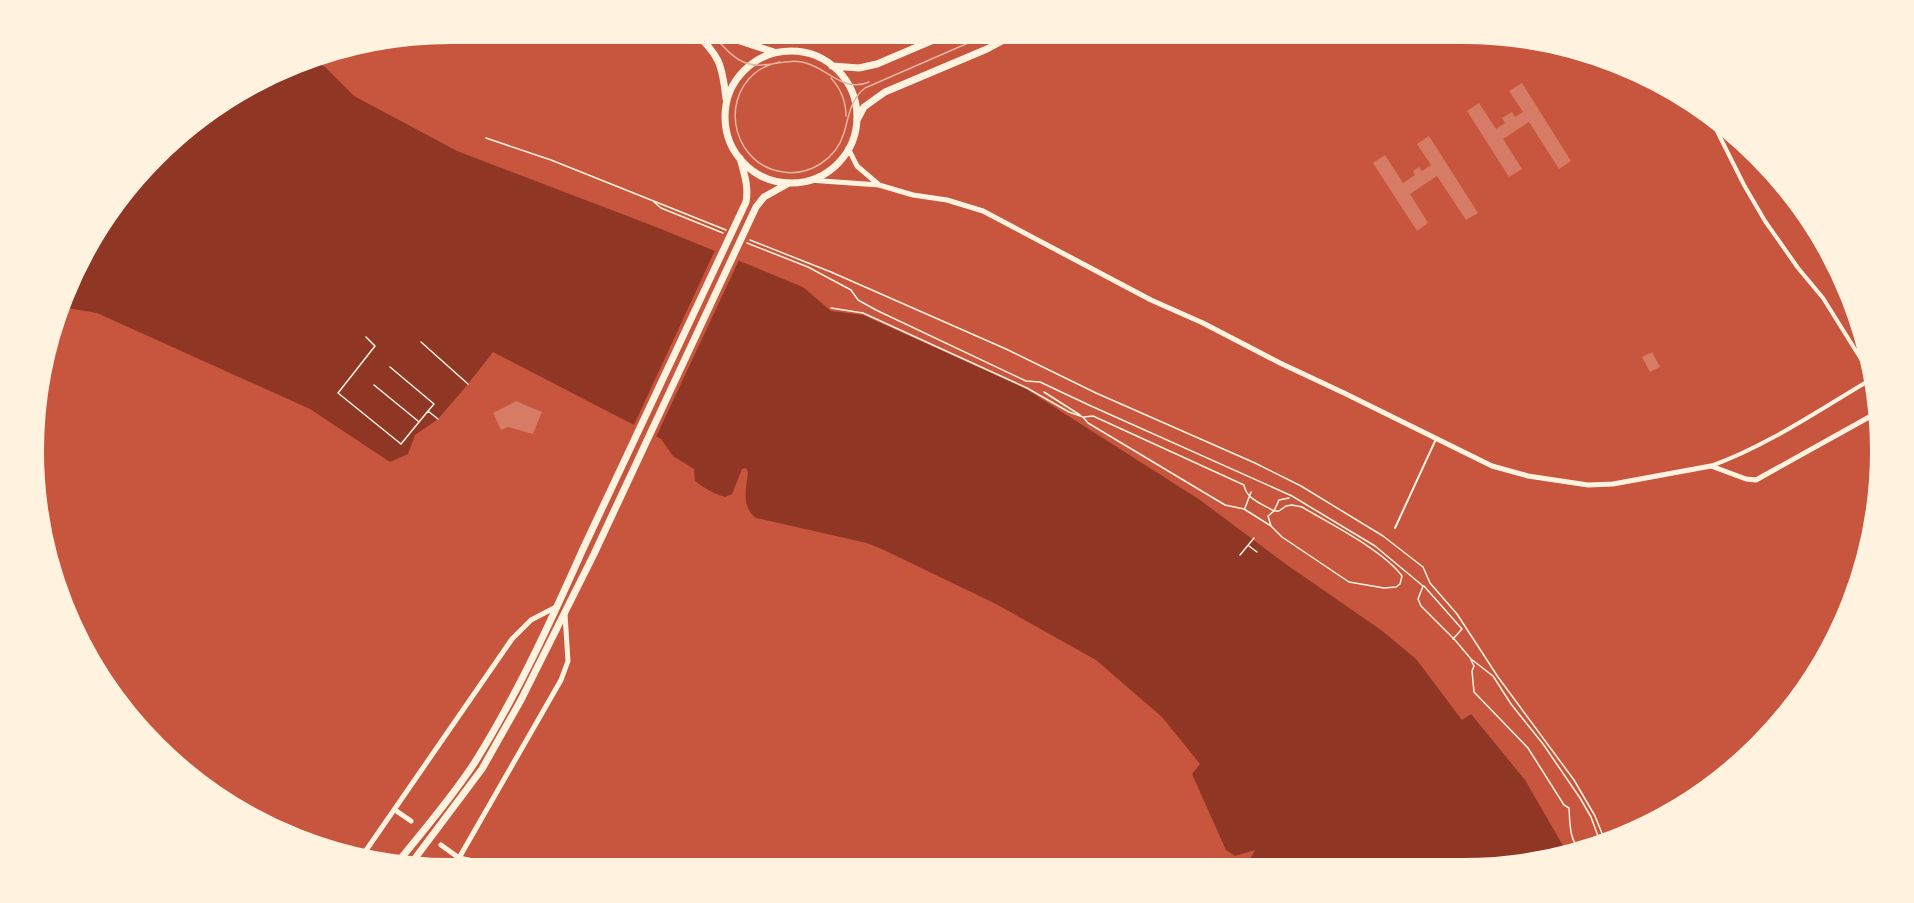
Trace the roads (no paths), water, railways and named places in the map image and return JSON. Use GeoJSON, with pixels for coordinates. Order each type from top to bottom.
{"type":"FeatureCollection","features":[{"type":"Feature","properties":{"kind":"highway"},"geometry":{"type":"LineString","coordinates":[[703,40],[715,53],[723,72],[727,101]]}},
{"type":"Feature","properties":{"kind":"highway"},"geometry":{"type":"LineString","coordinates":[[737,40],[776,52]]}},
{"type":"Feature","properties":{"kind":"highway"},"geometry":{"type":"LineString","coordinates":[[832,66],[859,68],[877,64],[933,40]]}},
{"type":"Feature","properties":{"kind":"highway"},"geometry":{"type":"LineString","coordinates":[[856,122],[864,107],[885,92],[1004,40]]}},
{"type":"Feature","properties":{"kind":"highway"},"geometry":{"type":"LineString","coordinates":[[413,861],[482,769],[521,700],[594,554],[756,207],[764,197],[789,183],[818,177],[835,166],[848,148],[855,132],[856,111],[851,91],[840,73],[813,54],[788,51],[776,52],[759,59],[744,70],[733,84],[725,111],[727,132],[733,149],[740,158],[757,173],[789,183]]}},
{"type":"Feature","properties":{"kind":"highway"},"geometry":{"type":"LineString","coordinates":[[399,859],[474,762],[513,695],[558,606],[746,202],[748,193],[740,158]]}},
{"type":"Feature","properties":{"kind":"main road"},"geometry":{"type":"LineString","coordinates":[[848,148],[857,166],[879,185]]}},
{"type":"Feature","properties":{"kind":"main road"},"geometry":{"type":"LineString","coordinates":[[808,180],[879,185],[913,195],[947,200],[983,211],[1144,297],[1203,323],[1491,466],[1528,476],[1580,484],[1613,484],[1711,466],[1746,479],[1756,480],[1872,415]]}},
{"type":"Feature","properties":{"kind":"main road"},"geometry":{"type":"LineString","coordinates":[[364,853],[512,639],[531,620],[558,606]]}},
{"type":"Feature","properties":{"kind":"main road"},"geometry":{"type":"LineString","coordinates":[[455,862],[561,680],[568,661],[565,611]]}},
{"type":"Feature","properties":{"kind":"main road"},"geometry":{"type":"LineString","coordinates":[[395,810],[411,821]]}},
{"type":"Feature","properties":{"kind":"main road"},"geometry":{"type":"LineString","coordinates":[[441,845],[459,858],[504,862]]}},
{"type":"Feature","properties":{"kind":"street"},"geometry":{"type":"LineString","coordinates":[[876,42],[881,40]]}},
{"type":"Feature","properties":{"kind":"street"},"geometry":{"type":"LineString","coordinates":[[1714,126],[1765,221],[1798,268],[1823,298],[1864,364]]}},
{"type":"Feature","properties":{"kind":"street"},"geometry":{"type":"LineString","coordinates":[[1711,466],[1735,458],[1868,381]]}},
{"type":"Feature","properties":{"kind":"lane"},"geometry":{"type":"LineString","coordinates":[[1395,528],[1436,439]]}},
{"type":"Feature","properties":{"kind":"tram line"},"geometry":{"type":"LineString","coordinates":[[718,40],[741,61],[753,65],[791,61],[806,63],[852,85],[869,82]]}},
{"type":"Feature","properties":{"kind":"tram line"},"geometry":{"type":"LineString","coordinates":[[780,62],[758,71],[744,86],[737,101],[735,116],[744,146],[754,158],[767,167],[793,173],[821,164],[835,151],[844,133],[853,103],[865,88],[975,40]]}},
{"type":"Feature","properties":{"kind":"tram line"},"geometry":{"type":"LineString","coordinates":[[831,78],[842,96],[846,116]]}}]}
